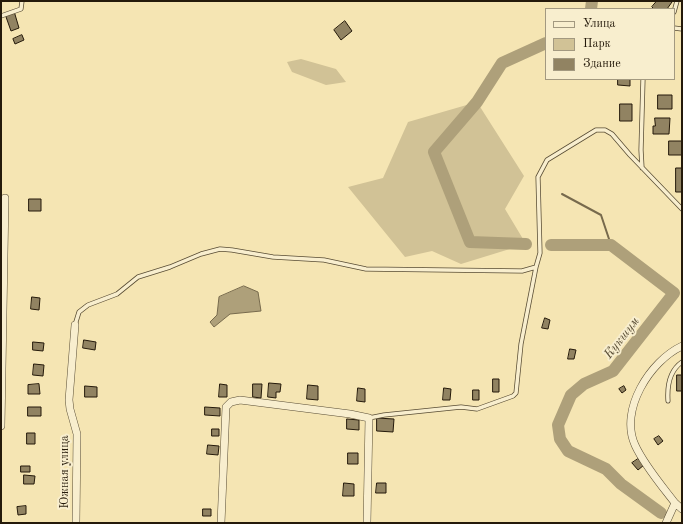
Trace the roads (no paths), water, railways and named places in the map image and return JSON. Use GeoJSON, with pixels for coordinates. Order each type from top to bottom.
{"type":"FeatureCollection","features":[{"type":"Feature","properties":{"kind":"street"},"geometry":{"type":"LineString","coordinates":[[1,426],[5,198]]}},
{"type":"Feature","properties":{"kind":"street","name":"Южная улица"},"geometry":{"type":"LineString","coordinates":[[75,325],[69,400],[77,434],[76,523]]}},
{"type":"Feature","properties":{"kind":"street"},"geometry":{"type":"LineString","coordinates":[[682,346],[668,354],[651,371],[640,391],[632,414],[630,427],[635,446],[675,503],[682,509]]}},
{"type":"Feature","properties":{"kind":"street"},"geometry":{"type":"LineString","coordinates":[[220,523],[226,407],[231,402],[240,400],[350,414],[369,418],[367,523]]}},
{"type":"Feature","properties":{"kind":"street"},"geometry":{"type":"LineString","coordinates":[[666,523],[675,503]]}},
{"type":"Feature","properties":{"kind":"lane"},"geometry":{"type":"LineString","coordinates":[[1,16],[21,9],[22,1]]}},
{"type":"Feature","properties":{"kind":"lane"},"geometry":{"type":"LineString","coordinates":[[642,168],[643,80]]}},
{"type":"Feature","properties":{"kind":"lane"},"geometry":{"type":"LineString","coordinates":[[369,418],[461,407],[476,409],[513,396],[516,393],[521,344],[540,253],[538,177],[547,160],[596,130],[605,130],[612,134],[682,210]]}},
{"type":"Feature","properties":{"kind":"lane"},"geometry":{"type":"LineString","coordinates":[[75,325],[79,312],[88,305],[117,294],[138,277],[170,267],[201,254],[220,249],[273,257],[324,260],[366,269],[522,271],[536,267]]}},
{"type":"Feature","properties":{"kind":"lane"},"geometry":{"type":"LineString","coordinates":[[668,401],[667,390],[670,375],[677,365],[682,362]]}},
{"type":"Feature","properties":{"kind":"waterway","name":"Кукшум"},"geometry":{"type":"LineString","coordinates":[[591,8],[592,1]]}},
{"type":"Feature","properties":{"kind":"waterway","name":"Кукшум"},"geometry":{"type":"LineString","coordinates":[[526,244],[470,242],[434,152],[477,102],[502,63],[545,43]]}},
{"type":"Feature","properties":{"kind":"waterway"},"geometry":{"type":"LineString","coordinates":[[562,194],[601,215],[611,245]]}},
{"type":"Feature","properties":{"kind":"waterway","name":"Кукшум"},"geometry":{"type":"LineString","coordinates":[[551,245],[611,245],[674,293],[613,371],[584,384],[571,395],[558,425],[560,439],[568,451],[606,469],[621,484],[661,513]]}}]}
